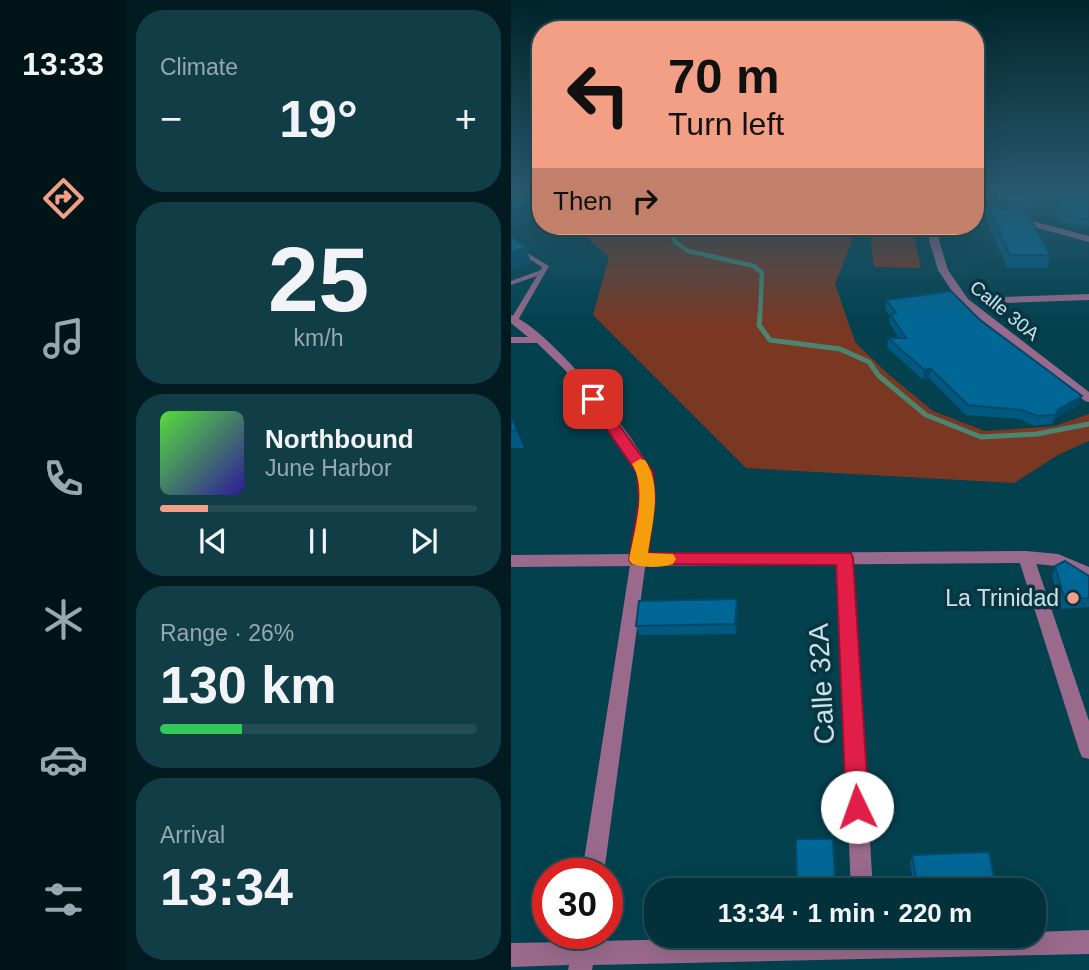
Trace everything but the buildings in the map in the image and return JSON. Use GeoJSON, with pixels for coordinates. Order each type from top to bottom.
{"type":"FeatureCollection","features":[{"type":"Feature","properties":{"kind":"street","name":"Calle 30A"},"geometry":{"type":"LineString","coordinates":[[934,236],[943,270],[955,291],[987,320],[1089,398]]}},
{"type":"Feature","properties":{"kind":"street"},"geometry":{"type":"LineString","coordinates":[[1004,300],[1089,297]]}},
{"type":"Feature","properties":{"kind":"street"},"geometry":{"type":"LineString","coordinates":[[512,319],[541,341],[569,369],[630,448],[645,472],[647,501],[595,858]]}},
{"type":"Feature","properties":{"kind":"street"},"geometry":{"type":"LineString","coordinates":[[511,340],[541,341]]}},
{"type":"Feature","properties":{"kind":"street"},"geometry":{"type":"LineString","coordinates":[[511,561],[1026,557],[1058,560],[1089,574]]}},
{"type":"Feature","properties":{"kind":"street"},"geometry":{"type":"LineString","coordinates":[[1026,557],[1089,750]]}},
{"type":"Feature","properties":{"kind":"street","name":"Calle 32A"},"geometry":{"type":"LineString","coordinates":[[845,558],[861,878]]}},
{"type":"Feature","properties":{"kind":"street"},"geometry":{"type":"LineString","coordinates":[[1046,942],[1089,942]]}},
{"type":"Feature","properties":{"kind":"street"},"geometry":{"type":"LineString","coordinates":[[511,955],[685,948]]}},
{"type":"Feature","properties":{"kind":"lane"},"geometry":{"type":"LineString","coordinates":[[511,245],[544,263],[546,268],[512,319]]}},
{"type":"Feature","properties":{"kind":"lane"},"geometry":{"type":"LineString","coordinates":[[511,283],[543,271]]}},
{"type":"Feature","properties":{"kind":"shaded area"},"geometry":{"type":"Polygon","coordinates":[[[854,236],[835,284],[855,342],[888,374],[933,411],[985,431],[1055,426],[1089,414],[1089,441],[1058,455],[1014,483],[746,468],[593,315],[609,257],[587,238],[854,236]]]}},
{"type":"Feature","properties":{"kind":"shaded area"},"geometry":{"type":"Polygon","coordinates":[[[870,236],[914,236],[921,268],[874,267],[870,236]]]}},
{"type":"Feature","properties":{"kind":"waterway"},"geometry":{"type":"LineString","coordinates":[[674,236],[674,241],[688,251],[754,266],[762,273],[760,315]]}},
{"type":"Feature","properties":{"kind":"waterway"},"geometry":{"type":"LineString","coordinates":[[760,314],[759,325],[770,340],[840,349],[869,362],[879,376],[926,415],[981,437],[1037,434],[1089,424]]}},
{"type":"Feature","properties":{"kind":"slow traffic"},"geometry":{"type":"LineString","coordinates":[[640,464],[645,472],[647,501],[638,560],[667,559]]}},
{"type":"Feature","properties":{"kind":"place","name":"La Trinidad"},"geometry":{"type":"Point","coordinates":[1073,598]}},
{"type":"Feature","properties":{"kind":"route"},"geometry":{"type":"LineString","coordinates":[[593,399],[645,472],[647,501],[638,560],[845,558],[857,807]]}}]}
